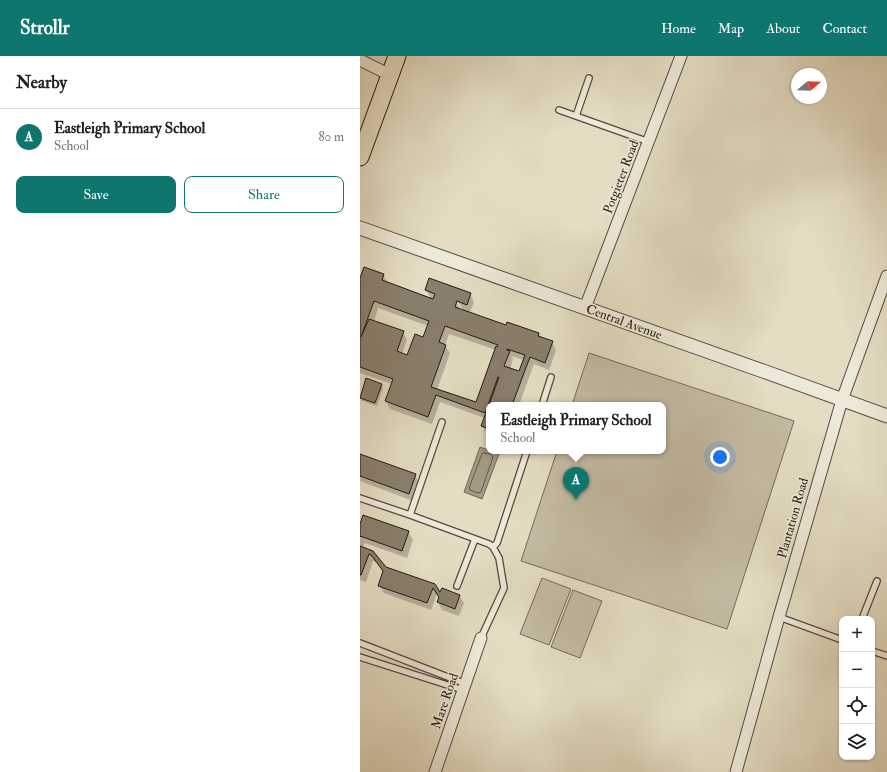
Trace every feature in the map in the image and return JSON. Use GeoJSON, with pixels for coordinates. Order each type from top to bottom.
{"type":"FeatureCollection","features":[{"type":"Feature","properties":{"kind":"main road"},"geometry":{"type":"LineString","coordinates":[[360,157],[397,56]]}},
{"type":"Feature","properties":{"kind":"street","name":"Potgieter Road"},"geometry":{"type":"LineString","coordinates":[[585,308],[681,56]]}},
{"type":"Feature","properties":{"kind":"street"},"geometry":{"type":"LineString","coordinates":[[360,60],[390,75]]}},
{"type":"Feature","properties":{"kind":"street","name":"Central Avenue"},"geometry":{"type":"LineString","coordinates":[[360,228],[887,416]]}},
{"type":"Feature","properties":{"kind":"street","name":"Plantation Road"},"geometry":{"type":"LineString","coordinates":[[736,772],[842,400],[887,276]]}},
{"type":"Feature","properties":{"kind":"street","name":"Mare Road"},"geometry":{"type":"LineString","coordinates":[[435,772],[482,638]]}},
{"type":"Feature","properties":{"kind":"lane"},"geometry":{"type":"LineString","coordinates":[[576,116],[589,78]]}},
{"type":"Feature","properties":{"kind":"lane"},"geometry":{"type":"LineString","coordinates":[[559,110],[649,142]]}},
{"type":"Feature","properties":{"kind":"lane"},"geometry":{"type":"LineString","coordinates":[[543,402],[551,377]]}},
{"type":"Feature","properties":{"kind":"lane"},"geometry":{"type":"LineString","coordinates":[[410,514],[442,422]]}},
{"type":"Feature","properties":{"kind":"lane"},"geometry":{"type":"LineString","coordinates":[[493,547],[497,543],[526,454]]}},
{"type":"Feature","properties":{"kind":"lane"},"geometry":{"type":"LineString","coordinates":[[360,498],[410,514],[493,547],[499,558],[504,588],[482,638]]}},
{"type":"Feature","properties":{"kind":"lane"},"geometry":{"type":"LineString","coordinates":[[457,586],[475,539]]}},
{"type":"Feature","properties":{"kind":"lane"},"geometry":{"type":"LineString","coordinates":[[863,616],[877,581]]}},
{"type":"Feature","properties":{"kind":"lane"},"geometry":{"type":"LineString","coordinates":[[779,618],[839,639]]}},
{"type":"Feature","properties":{"kind":"lane"},"geometry":{"type":"LineString","coordinates":[[360,643],[465,687]]}},
{"type":"Feature","properties":{"kind":"lane"},"geometry":{"type":"LineString","coordinates":[[875,652],[887,656]]}},
{"type":"Feature","properties":{"kind":"lane"},"geometry":{"type":"LineString","coordinates":[[360,657],[465,687]]}},
{"type":"Feature","properties":{"kind":"shaded area"},"geometry":{"type":"Polygon","coordinates":[[[589,353],[794,421],[727,629],[521,561],[556,454],[666,454],[666,402],[573,402],[589,353]]]}},
{"type":"Feature","properties":{"kind":"shaded area"},"geometry":{"type":"Polygon","coordinates":[[[542,578],[571,589],[549,645],[520,634],[542,578]]]}},
{"type":"Feature","properties":{"kind":"shaded area"},"geometry":{"type":"Polygon","coordinates":[[[573,590],[602,601],[580,658],[551,647],[573,590]]]}},
{"type":"Feature","properties":{"kind":"water"},"geometry":{"type":"Polygon","coordinates":[[[480,447],[486,449],[486,454],[499,454],[482,499],[464,492],[480,447]]]}},
{"type":"Feature","properties":{"kind":"building"},"geometry":{"type":"Polygon","coordinates":[[[364,267],[384,274],[382,280],[433,299],[435,294],[425,290],[429,278],[471,293],[467,305],[457,301],[455,307],[506,325],[507,322],[539,333],[538,336],[553,341],[545,363],[530,357],[513,402],[490,402],[498,377],[489,402],[486,402],[485,413],[436,395],[428,417],[385,401],[393,379],[360,367],[360,278],[364,267]],[[374,301],[361,337],[369,319],[404,331],[397,351],[407,355],[415,334],[423,337],[429,321],[374,301]],[[445,326],[439,342],[446,345],[431,387],[476,402],[496,346],[497,347],[498,345],[445,326]],[[507,349],[510,351],[504,366],[519,371],[525,355],[507,349]]]}},
{"type":"Feature","properties":{"kind":"building"},"geometry":{"type":"Polygon","coordinates":[[[366,378],[382,384],[375,403],[360,398],[366,378]]]}},
{"type":"Feature","properties":{"kind":"building"},"geometry":{"type":"Polygon","coordinates":[[[486,413],[486,428],[481,426],[486,413]]]}},
{"type":"Feature","properties":{"kind":"building"},"geometry":{"type":"Polygon","coordinates":[[[360,454],[416,474],[409,494],[360,476],[360,454]]]}},
{"type":"Feature","properties":{"kind":"building"},"geometry":{"type":"Polygon","coordinates":[[[363,515],[409,531],[402,551],[360,536],[360,524],[363,515]]]}},
{"type":"Feature","properties":{"kind":"building"},"geometry":{"type":"Polygon","coordinates":[[[360,546],[373,551],[386,567],[435,584],[440,592],[442,588],[460,595],[455,609],[437,602],[439,597],[433,588],[427,603],[378,586],[383,571],[369,554],[360,575],[360,546]]]}},
{"type":"Feature","properties":{"kind":"place","name":"Eastleigh Primary School"},"geometry":{"type":"Point","coordinates":[576,500]}}]}
